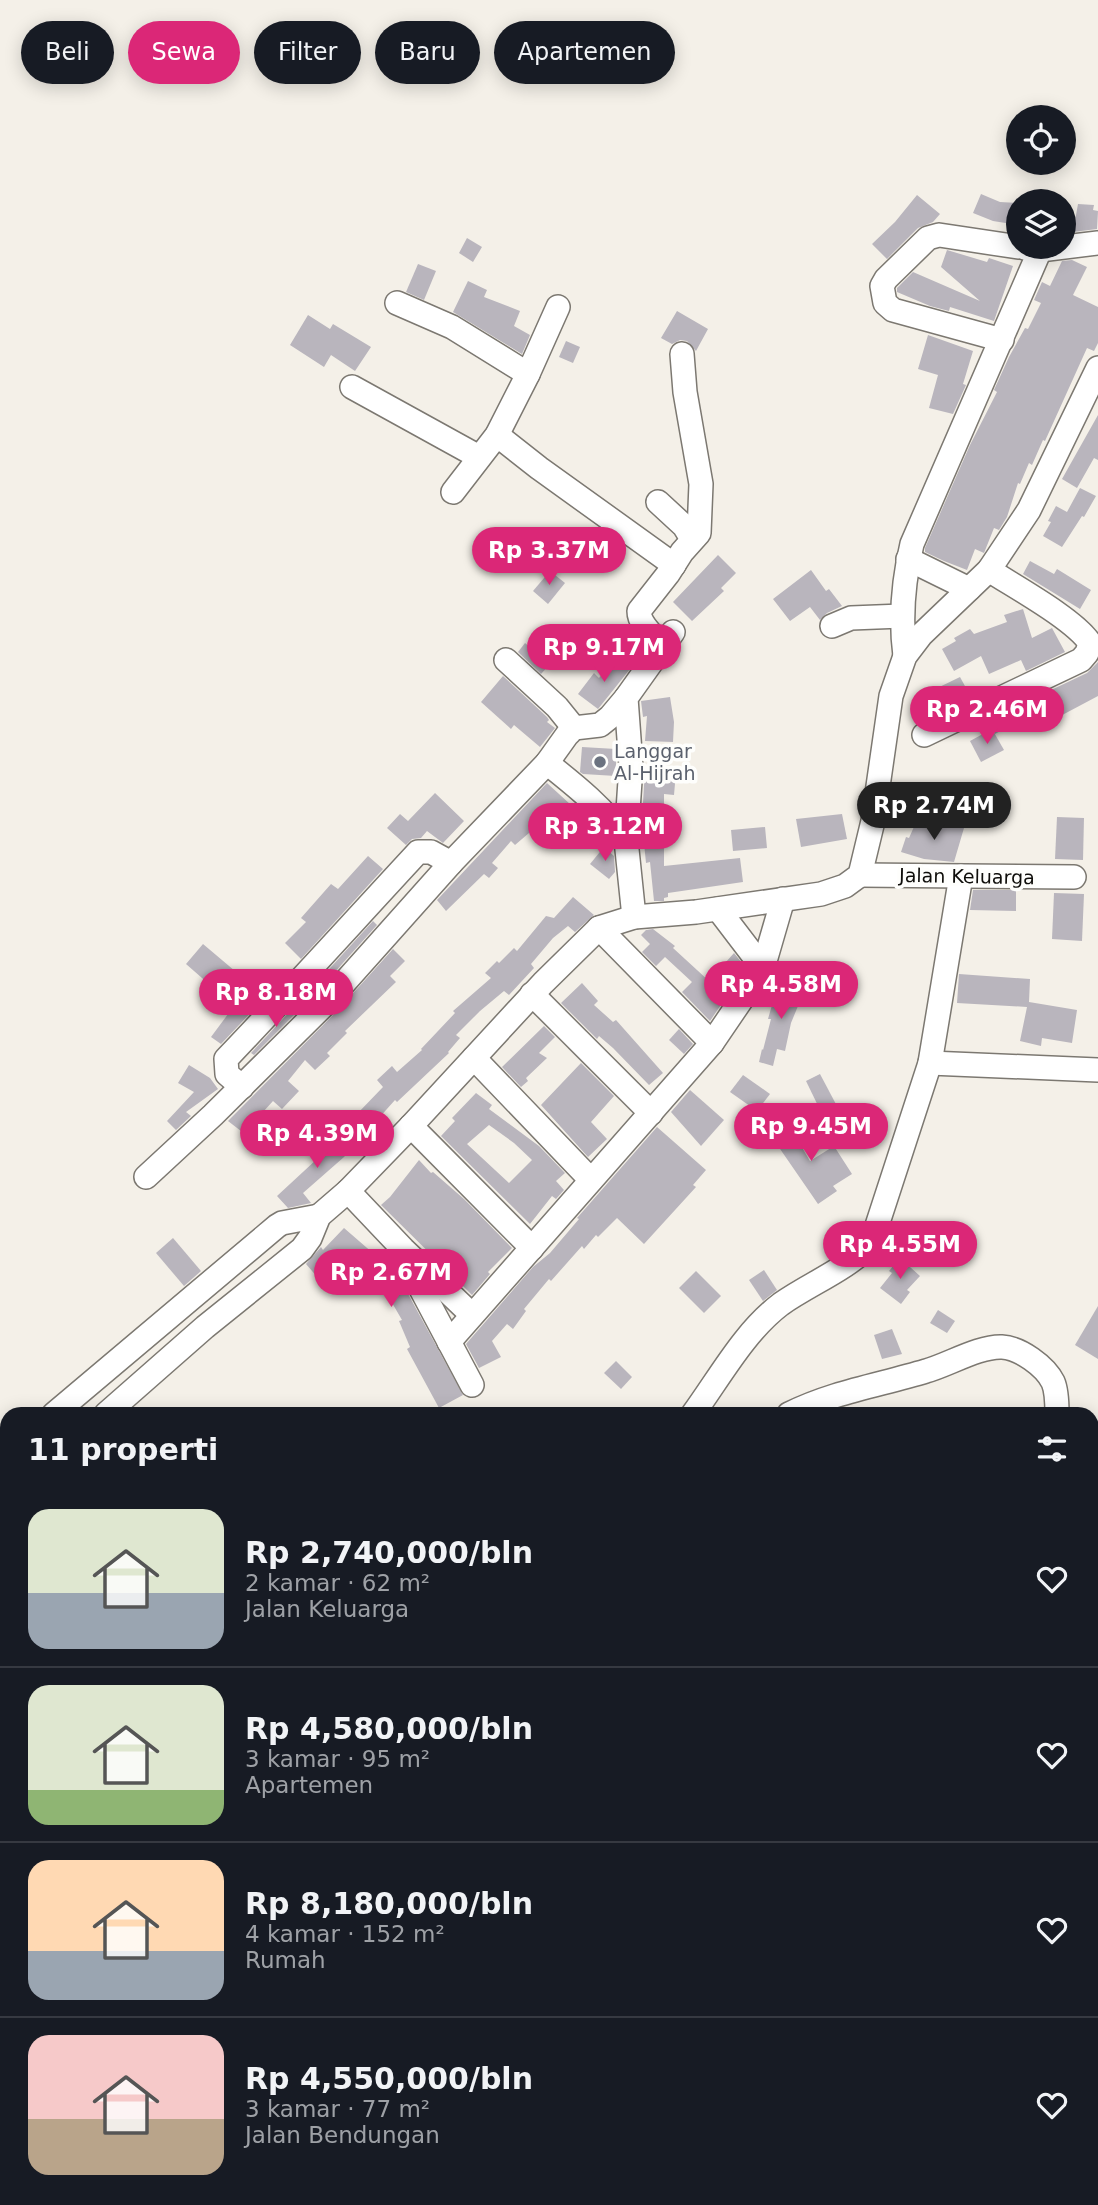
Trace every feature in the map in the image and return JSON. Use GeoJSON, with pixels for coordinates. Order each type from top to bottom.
{"type":"FeatureCollection","features":[{"type":"Feature","properties":{"kind":"street"},"geometry":{"type":"LineString","coordinates":[[1002,340],[893,310],[885,303],[882,286],[928,238],[939,235],[1006,245]]}},
{"type":"Feature","properties":{"kind":"street"},"geometry":{"type":"LineString","coordinates":[[1076,245],[1098,243]]}},
{"type":"Feature","properties":{"kind":"street"},"geometry":{"type":"LineString","coordinates":[[905,656],[902,616],[904,575],[912,544],[1002,340],[1023,259]]}},
{"type":"Feature","properties":{"kind":"street"},"geometry":{"type":"LineString","coordinates":[[397,303],[452,327],[528,374]]}},
{"type":"Feature","properties":{"kind":"street"},"geometry":{"type":"LineString","coordinates":[[453,492],[497,435],[558,307]]}},
{"type":"Feature","properties":{"kind":"street"},"geometry":{"type":"LineString","coordinates":[[146,1177],[327,1002],[451,863],[547,763],[574,729],[600,725],[610,717],[668,639],[644,625],[639,618],[639,611],[699,533],[701,484],[685,393],[682,354]]}},
{"type":"Feature","properties":{"kind":"street"},"geometry":{"type":"LineString","coordinates":[[114,1407],[205,1327],[302,1249],[319,1216],[348,1191],[532,994],[599,928],[634,917],[718,909],[821,894],[845,886],[860,875],[873,821],[891,696],[905,656],[921,635],[989,570],[1029,510],[1098,368]]}},
{"type":"Feature","properties":{"kind":"street"},"geometry":{"type":"LineString","coordinates":[[352,387],[479,457]]}},
{"type":"Feature","properties":{"kind":"street"},"geometry":{"type":"LineString","coordinates":[[497,435],[674,565]]}},
{"type":"Feature","properties":{"kind":"street"},"geometry":{"type":"LineString","coordinates":[[658,502],[684,526],[692,539]]}},
{"type":"Feature","properties":{"kind":"street"},"geometry":{"type":"LineString","coordinates":[[908,559],[970,589]]}},
{"type":"Feature","properties":{"kind":"street"},"geometry":{"type":"LineString","coordinates":[[925,735],[1058,672],[1081,660],[1093,648],[1085,636],[1049,609],[989,570]]}},
{"type":"Feature","properties":{"kind":"street"},"geometry":{"type":"LineString","coordinates":[[832,626],[851,618],[902,616]]}},
{"type":"Feature","properties":{"kind":"street"},"geometry":{"type":"LineString","coordinates":[[506,660],[557,706],[574,729]]}},
{"type":"Feature","properties":{"kind":"street"},"geometry":{"type":"LineString","coordinates":[[626,698],[631,766],[626,840],[634,917]]}},
{"type":"Feature","properties":{"kind":"street"},"geometry":{"type":"LineString","coordinates":[[547,763],[604,812],[626,840]]}},
{"type":"Feature","properties":{"kind":"street"},"geometry":{"type":"LineString","coordinates":[[242,1087],[228,1074],[226,1059],[302,981],[418,852],[431,852],[451,863]]}},
{"type":"Feature","properties":{"kind":"street","name":"Jalan Keluarga"},"geometry":{"type":"LineString","coordinates":[[860,875],[1074,877]]}},
{"type":"Feature","properties":{"kind":"street"},"geometry":{"type":"LineString","coordinates":[[698,1407],[756,1326],[782,1304],[858,1257],[871,1244],[930,1063],[961,876]]}},
{"type":"Feature","properties":{"kind":"street"},"geometry":{"type":"LineString","coordinates":[[449,1342],[712,1043],[763,968],[783,900]]}},
{"type":"Feature","properties":{"kind":"street"},"geometry":{"type":"LineString","coordinates":[[718,909],[763,968]]}},
{"type":"Feature","properties":{"kind":"street"},"geometry":{"type":"LineString","coordinates":[[348,928],[375,949]]}},
{"type":"Feature","properties":{"kind":"street"},"geometry":{"type":"LineString","coordinates":[[599,928],[712,1043]]}},
{"type":"Feature","properties":{"kind":"street"},"geometry":{"type":"LineString","coordinates":[[302,981],[327,1002]]}},
{"type":"Feature","properties":{"kind":"street"},"geometry":{"type":"LineString","coordinates":[[532,994],[651,1113]]}},
{"type":"Feature","properties":{"kind":"street"},"geometry":{"type":"LineString","coordinates":[[474,1058],[591,1180]]}},
{"type":"Feature","properties":{"kind":"street"},"geometry":{"type":"LineString","coordinates":[[930,1063],[1098,1070]]}},
{"type":"Feature","properties":{"kind":"street"},"geometry":{"type":"LineString","coordinates":[[411,1126],[532,1248]]}},
{"type":"Feature","properties":{"kind":"street"},"geometry":{"type":"LineString","coordinates":[[348,1191],[403,1249],[471,1314]]}},
{"type":"Feature","properties":{"kind":"street"},"geometry":{"type":"LineString","coordinates":[[62,1407],[277,1226],[319,1216]]}},
{"type":"Feature","properties":{"kind":"street"},"geometry":{"type":"LineString","coordinates":[[403,1249],[472,1385]]}},
{"type":"Feature","properties":{"kind":"street"},"geometry":{"type":"LineString","coordinates":[[802,1407],[869,1385],[926,1371],[991,1348],[1004,1347],[1027,1356],[1048,1377],[1053,1383],[1056,1407]]}},
{"type":"Feature","properties":{"kind":"building"},"geometry":{"type":"Polygon","coordinates":[[[981,194],[1006,202],[1006,223],[973,213],[981,194]]]}},
{"type":"Feature","properties":{"kind":"building"},"geometry":{"type":"Polygon","coordinates":[[[917,195],[940,214],[933,222],[918,228],[887,259],[872,244],[917,195]]]}},
{"type":"Feature","properties":{"kind":"building"},"geometry":{"type":"Polygon","coordinates":[[[1078,204],[1094,205],[1093,210],[1098,211],[1097,229],[1076,232],[1078,204]]]}},
{"type":"Feature","properties":{"kind":"building"},"geometry":{"type":"Polygon","coordinates":[[[467,238],[482,247],[473,262],[459,253],[467,238]]]}},
{"type":"Feature","properties":{"kind":"building"},"geometry":{"type":"Polygon","coordinates":[[[947,250],[987,262],[989,258],[1013,266],[994,321],[950,307],[949,311],[930,306],[897,292],[897,288],[913,272],[980,301],[941,267],[947,250]]]}},
{"type":"Feature","properties":{"kind":"building"},"geometry":{"type":"Polygon","coordinates":[[[1072,260],[1087,267],[1073,295],[1098,307],[1098,343],[1094,351],[1087,348],[1045,441],[1043,440],[1032,465],[1029,463],[1020,484],[1018,483],[1007,517],[999,530],[994,528],[984,553],[975,549],[967,570],[925,552],[925,548],[970,445],[997,392],[994,390],[1009,357],[1041,303],[1034,300],[1042,282],[1050,286],[1062,261],[1072,260]]]}},
{"type":"Feature","properties":{"kind":"building"},"geometry":{"type":"Polygon","coordinates":[[[418,264],[436,271],[424,300],[406,292],[418,264]]]}},
{"type":"Feature","properties":{"kind":"building"},"geometry":{"type":"Polygon","coordinates":[[[468,281],[487,290],[484,297],[520,311],[514,326],[530,335],[522,354],[453,312],[468,281]]]}},
{"type":"Feature","properties":{"kind":"building"},"geometry":{"type":"Polygon","coordinates":[[[677,311],[708,329],[696,351],[687,341],[680,340],[672,344],[661,338],[677,311]]]}},
{"type":"Feature","properties":{"kind":"building"},"geometry":{"type":"Polygon","coordinates":[[[308,315],[330,329],[333,324],[371,347],[355,371],[331,355],[324,367],[290,345],[308,315]]]}},
{"type":"Feature","properties":{"kind":"building"},"geometry":{"type":"Polygon","coordinates":[[[928,335],[973,351],[963,384],[966,385],[953,414],[929,408],[938,375],[918,369],[928,335]]]}},
{"type":"Feature","properties":{"kind":"building"},"geometry":{"type":"Polygon","coordinates":[[[566,341],[580,347],[573,363],[559,357],[566,341]]]}},
{"type":"Feature","properties":{"kind":"building"},"geometry":{"type":"Polygon","coordinates":[[[1098,415],[1098,460],[1094,458],[1077,488],[1062,479],[1098,415]]]}},
{"type":"Feature","properties":{"kind":"building"},"geometry":{"type":"Polygon","coordinates":[[[1080,488],[1096,496],[1062,547],[1043,536],[1056,506],[1067,512],[1080,488]]]}},
{"type":"Feature","properties":{"kind":"building"},"geometry":{"type":"Polygon","coordinates":[[[718,555],[736,573],[721,588],[724,591],[692,621],[673,602],[718,555]]]}},
{"type":"Feature","properties":{"kind":"building"},"geometry":{"type":"Polygon","coordinates":[[[1030,561],[1054,574],[1057,569],[1091,590],[1080,609],[1023,574],[1030,561]]]}},
{"type":"Feature","properties":{"kind":"building"},"geometry":{"type":"Polygon","coordinates":[[[811,570],[826,591],[829,589],[842,606],[827,613],[820,620],[810,607],[790,621],[773,599],[811,570]]]}},
{"type":"Feature","properties":{"kind":"building"},"geometry":{"type":"Polygon","coordinates":[[[550,571],[565,583],[548,604],[533,591],[550,571]]]}},
{"type":"Feature","properties":{"kind":"building"},"geometry":{"type":"Polygon","coordinates":[[[1023,609],[1032,638],[1052,628],[1065,652],[1026,671],[1021,660],[989,674],[981,656],[954,671],[942,649],[956,641],[954,638],[970,629],[974,634],[1007,622],[1004,615],[1023,609]]]}},
{"type":"Feature","properties":{"kind":"building"},"geometry":{"type":"Polygon","coordinates":[[[525,643],[550,664],[541,674],[518,652],[525,643]]]}},
{"type":"Feature","properties":{"kind":"building"},"geometry":{"type":"Polygon","coordinates":[[[615,658],[630,669],[598,709],[578,694],[594,673],[599,678],[615,658]]]}},
{"type":"Feature","properties":{"kind":"building"},"geometry":{"type":"Polygon","coordinates":[[[1098,662],[1098,696],[1034,730],[1026,717],[995,734],[990,725],[993,723],[991,720],[1087,673],[1098,662]]]}},
{"type":"Feature","properties":{"kind":"building"},"geometry":{"type":"Polygon","coordinates":[[[503,676],[547,717],[547,722],[555,728],[540,747],[514,725],[511,729],[481,702],[503,676]]]}},
{"type":"Feature","properties":{"kind":"building"},"geometry":{"type":"Polygon","coordinates":[[[960,677],[971,697],[935,714],[925,694],[960,677]]]}},
{"type":"Feature","properties":{"kind":"building"},"geometry":{"type":"Polygon","coordinates":[[[670,697],[674,722],[673,742],[645,741],[647,716],[643,717],[641,701],[670,697]]]}},
{"type":"Feature","properties":{"kind":"building"},"geometry":{"type":"Polygon","coordinates":[[[992,729],[1004,750],[981,762],[970,741],[992,729]]]}},
{"type":"Feature","properties":{"kind":"building","name":"Langgar Al-Hijrah"},"geometry":{"type":"Polygon","coordinates":[[[582,747],[616,749],[616,776],[580,772],[582,747]]]}},
{"type":"Feature","properties":{"kind":"building"},"geometry":{"type":"Polygon","coordinates":[[[645,769],[676,772],[674,795],[664,794],[664,866],[740,858],[743,882],[668,893],[664,901],[654,901],[650,862],[646,863],[644,843],[645,769]]]}},
{"type":"Feature","properties":{"kind":"building"},"geometry":{"type":"Polygon","coordinates":[[[547,783],[606,837],[594,849],[578,834],[572,840],[547,818],[539,829],[536,827],[515,845],[511,841],[492,863],[498,868],[489,878],[484,874],[446,911],[437,900],[547,783]]]}},
{"type":"Feature","properties":{"kind":"building"},"geometry":{"type":"Polygon","coordinates":[[[435,793],[464,821],[443,843],[427,831],[421,838],[412,839],[406,845],[387,828],[400,814],[408,821],[435,793]]]}},
{"type":"Feature","properties":{"kind":"building"},"geometry":{"type":"Polygon","coordinates":[[[842,814],[847,839],[801,847],[796,819],[842,814]]]}},
{"type":"Feature","properties":{"kind":"building"},"geometry":{"type":"Polygon","coordinates":[[[1057,817],[1084,818],[1083,860],[1055,859],[1057,817]]]}},
{"type":"Feature","properties":{"kind":"building"},"geometry":{"type":"Polygon","coordinates":[[[917,820],[941,830],[943,821],[964,828],[954,862],[924,859],[901,852],[906,837],[909,838],[917,820]]]}},
{"type":"Feature","properties":{"kind":"building"},"geometry":{"type":"Polygon","coordinates":[[[765,827],[767,848],[733,851],[731,830],[765,827]]]}},
{"type":"Feature","properties":{"kind":"building"},"geometry":{"type":"Polygon","coordinates":[[[604,847],[614,856],[615,872],[609,879],[590,864],[604,847]]]}},
{"type":"Feature","properties":{"kind":"building"},"geometry":{"type":"Polygon","coordinates":[[[368,856],[383,869],[301,959],[285,943],[306,922],[301,918],[331,884],[338,889],[368,856]]]}},
{"type":"Feature","properties":{"kind":"building"},"geometry":{"type":"Polygon","coordinates":[[[973,890],[1016,890],[1016,911],[970,910],[973,890]]]}},
{"type":"Feature","properties":{"kind":"building"},"geometry":{"type":"Polygon","coordinates":[[[1054,893],[1084,894],[1082,941],[1052,939],[1054,893]]]}},
{"type":"Feature","properties":{"kind":"building"},"geometry":{"type":"Polygon","coordinates":[[[573,897],[594,915],[575,932],[568,926],[553,938],[531,964],[534,968],[509,995],[504,991],[480,1011],[456,1035],[460,1038],[449,1053],[397,1102],[395,1100],[369,1129],[356,1115],[383,1087],[377,1080],[392,1066],[397,1072],[422,1050],[455,1013],[453,1011],[491,978],[485,973],[514,948],[517,951],[546,916],[554,918],[573,897]]]}},
{"type":"Feature","properties":{"kind":"building"},"geometry":{"type":"Polygon","coordinates":[[[373,921],[377,925],[325,983],[320,979],[373,921]]]}},
{"type":"Feature","properties":{"kind":"building"},"geometry":{"type":"Polygon","coordinates":[[[653,929],[675,946],[673,948],[709,981],[734,953],[746,968],[710,1021],[682,992],[692,982],[665,957],[656,966],[642,952],[650,944],[641,935],[646,930],[653,929]]]}},
{"type":"Feature","properties":{"kind":"building"},"geometry":{"type":"Polygon","coordinates":[[[203,944],[248,982],[251,983],[267,969],[279,983],[221,1044],[211,1037],[234,1006],[186,964],[203,944]]]}},
{"type":"Feature","properties":{"kind":"building"},"geometry":{"type":"Polygon","coordinates":[[[393,949],[405,961],[390,976],[396,982],[345,1031],[347,1033],[327,1053],[330,1056],[315,1070],[305,1060],[288,1081],[299,1091],[282,1109],[273,1101],[253,1123],[259,1128],[250,1138],[228,1121],[337,1011],[393,949]]]}},
{"type":"Feature","properties":{"kind":"building"},"geometry":{"type":"Polygon","coordinates":[[[959,974],[1030,979],[1029,1002],[1077,1010],[1072,1043],[1042,1038],[1041,1046],[1020,1041],[1027,1007],[957,1003],[959,974]]]}},
{"type":"Feature","properties":{"kind":"building"},"geometry":{"type":"Polygon","coordinates":[[[582,983],[598,1001],[594,1005],[613,1022],[616,1020],[663,1073],[649,1085],[613,1048],[599,1036],[597,1039],[561,1003],[582,983]]]}},
{"type":"Feature","properties":{"kind":"building"},"geometry":{"type":"Polygon","coordinates":[[[778,984],[805,989],[791,1023],[785,1051],[777,1049],[773,1066],[759,1062],[778,984]]]}},
{"type":"Feature","properties":{"kind":"building"},"geometry":{"type":"Polygon","coordinates":[[[295,1006],[299,1010],[254,1055],[251,1053],[295,1006]]]}},
{"type":"Feature","properties":{"kind":"building"},"geometry":{"type":"Polygon","coordinates":[[[544,1026],[555,1037],[539,1053],[547,1058],[526,1078],[528,1081],[521,1087],[502,1067],[544,1026]]]}},
{"type":"Feature","properties":{"kind":"building"},"geometry":{"type":"Polygon","coordinates":[[[679,1029],[693,1044],[684,1054],[669,1040],[679,1029]]]}},
{"type":"Feature","properties":{"kind":"building"},"geometry":{"type":"Polygon","coordinates":[[[581,1063],[614,1096],[591,1122],[607,1139],[588,1157],[541,1105],[581,1063]]]}},
{"type":"Feature","properties":{"kind":"building"},"geometry":{"type":"Polygon","coordinates":[[[189,1065],[210,1078],[218,1089],[186,1112],[191,1116],[176,1130],[167,1121],[194,1092],[178,1083],[189,1065]]]}},
{"type":"Feature","properties":{"kind":"building"},"geometry":{"type":"Polygon","coordinates":[[[820,1074],[838,1108],[823,1116],[806,1081],[820,1074]]]}},
{"type":"Feature","properties":{"kind":"building"},"geometry":{"type":"Polygon","coordinates":[[[743,1075],[770,1094],[757,1111],[730,1092],[743,1075]]]}},
{"type":"Feature","properties":{"kind":"building"},"geometry":{"type":"Polygon","coordinates":[[[690,1090],[724,1120],[701,1146],[671,1112],[690,1090]]]}},
{"type":"Feature","properties":{"kind":"building"},"geometry":{"type":"Polygon","coordinates":[[[476,1093],[492,1105],[489,1109],[539,1146],[565,1173],[556,1181],[564,1190],[556,1199],[552,1196],[530,1224],[441,1136],[455,1121],[452,1118],[476,1093]],[[489,1125],[467,1144],[509,1183],[532,1160],[489,1125]]]}},
{"type":"Feature","properties":{"kind":"building"},"geometry":{"type":"Polygon","coordinates":[[[785,1119],[810,1161],[834,1146],[852,1174],[833,1186],[837,1191],[818,1204],[767,1130],[785,1119]]]}},
{"type":"Feature","properties":{"kind":"building"},"geometry":{"type":"Polygon","coordinates":[[[657,1127],[706,1170],[693,1185],[696,1187],[644,1244],[617,1218],[584,1249],[582,1246],[524,1309],[526,1311],[513,1329],[507,1324],[492,1341],[501,1357],[479,1368],[466,1344],[533,1267],[550,1253],[657,1127]]]}},
{"type":"Feature","properties":{"kind":"building"},"geometry":{"type":"Polygon","coordinates":[[[342,1129],[357,1143],[303,1193],[311,1203],[288,1208],[277,1196],[317,1159],[314,1157],[342,1129]]]}},
{"type":"Feature","properties":{"kind":"building"},"geometry":{"type":"Polygon","coordinates":[[[419,1160],[464,1199],[512,1248],[488,1272],[490,1274],[472,1295],[381,1205],[419,1160]]]}},
{"type":"Feature","properties":{"kind":"building"},"geometry":{"type":"Polygon","coordinates":[[[344,1228],[374,1254],[383,1249],[393,1259],[401,1281],[463,1395],[438,1407],[407,1349],[410,1347],[399,1321],[402,1320],[384,1289],[380,1291],[362,1255],[325,1286],[306,1264],[321,1247],[323,1250],[344,1228]]]}},
{"type":"Feature","properties":{"kind":"building"},"geometry":{"type":"Polygon","coordinates":[[[173,1238],[201,1271],[184,1286],[156,1253],[173,1238]]]}},
{"type":"Feature","properties":{"kind":"building"},"geometry":{"type":"Polygon","coordinates":[[[900,1258],[920,1276],[907,1290],[910,1292],[901,1304],[880,1288],[900,1258]]]}},
{"type":"Feature","properties":{"kind":"building"},"geometry":{"type":"Polygon","coordinates":[[[764,1270],[777,1290],[763,1301],[749,1280],[764,1270]]]}},
{"type":"Feature","properties":{"kind":"building"},"geometry":{"type":"Polygon","coordinates":[[[696,1271],[721,1296],[704,1313],[679,1288],[696,1271]]]}},
{"type":"Feature","properties":{"kind":"building"},"geometry":{"type":"Polygon","coordinates":[[[1098,1306],[1098,1359],[1075,1345],[1098,1306]]]}},
{"type":"Feature","properties":{"kind":"building"},"geometry":{"type":"Polygon","coordinates":[[[938,1310],[955,1321],[947,1333],[930,1323],[938,1310]]]}},
{"type":"Feature","properties":{"kind":"building"},"geometry":{"type":"Polygon","coordinates":[[[892,1329],[902,1354],[882,1359],[874,1335],[892,1329]]]}},
{"type":"Feature","properties":{"kind":"building"},"geometry":{"type":"Polygon","coordinates":[[[616,1361],[632,1377],[621,1389],[604,1373],[616,1361]]]}},
{"type":"Feature","properties":{"kind":"place","name":"Langgar Al-Hijrah"},"geometry":{"type":"Point","coordinates":[600,762]}}]}
